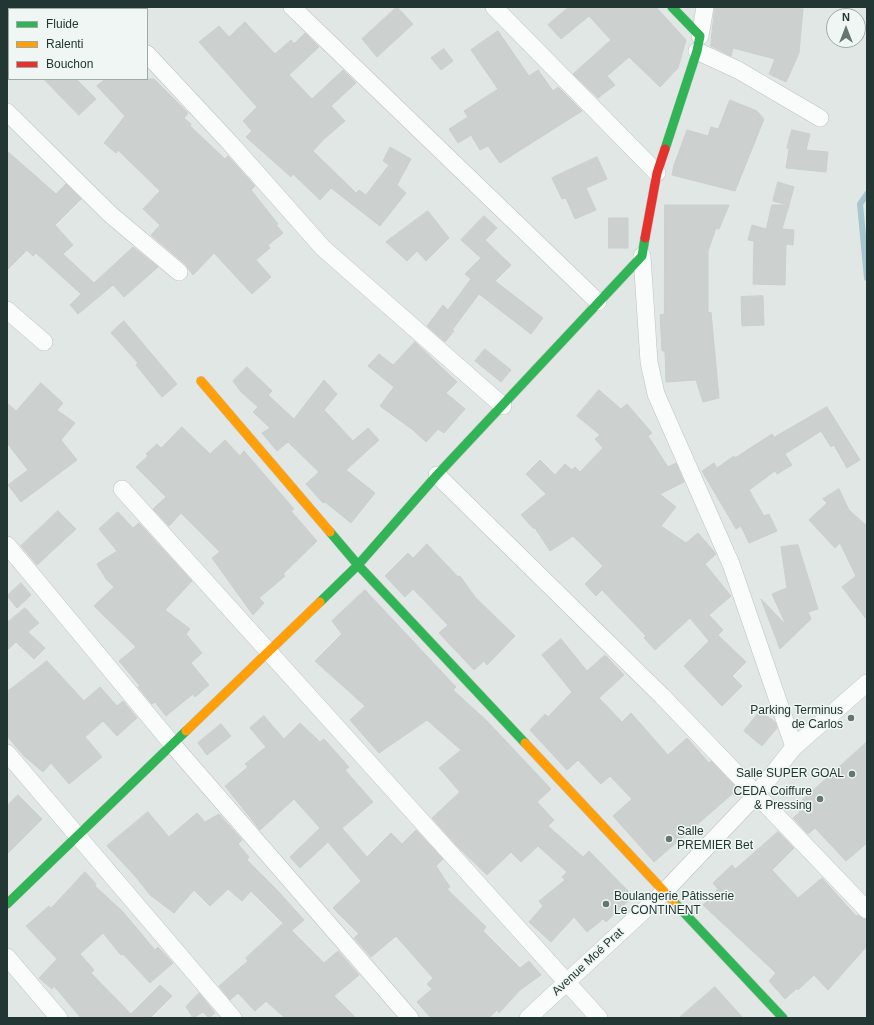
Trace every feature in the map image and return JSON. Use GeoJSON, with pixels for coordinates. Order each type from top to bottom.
{"type":"FeatureCollection","features":[{"type":"Feature","properties":{"kind":"street"},"geometry":{"type":"LineString","coordinates":[[292,7],[598,302]]}},
{"type":"Feature","properties":{"kind":"street"},"geometry":{"type":"LineString","coordinates":[[494,7],[657,173]]}},
{"type":"Feature","properties":{"kind":"street"},"geometry":{"type":"LineString","coordinates":[[672,7],[698,44],[738,70],[820,118]]}},
{"type":"Feature","properties":{"kind":"street"},"geometry":{"type":"LineString","coordinates":[[705,7],[698,44],[657,173],[642,256],[649,362],[656,394],[731,564],[794,747]]}},
{"type":"Feature","properties":{"kind":"street"},"geometry":{"type":"LineString","coordinates":[[148,55],[230,143],[324,248],[503,406]]}},
{"type":"Feature","properties":{"kind":"street"},"geometry":{"type":"LineString","coordinates":[[7,112],[111,215],[179,272]]}},
{"type":"Feature","properties":{"kind":"street"},"geometry":{"type":"LineString","coordinates":[[7,904],[358,565],[437,475],[552,354],[598,302],[642,256]]}},
{"type":"Feature","properties":{"kind":"street"},"geometry":{"type":"LineString","coordinates":[[7,310],[44,342]]}},
{"type":"Feature","properties":{"kind":"street"},"geometry":{"type":"LineString","coordinates":[[201,381],[358,565],[783,1018]]}},
{"type":"Feature","properties":{"kind":"street"},"geometry":{"type":"LineString","coordinates":[[437,475],[662,696],[867,910]]}},
{"type":"Feature","properties":{"kind":"street"},"geometry":{"type":"LineString","coordinates":[[122,489],[599,1018]]}},
{"type":"Feature","properties":{"kind":"street"},"geometry":{"type":"LineString","coordinates":[[7,545],[172,745],[410,1018]]}},
{"type":"Feature","properties":{"kind":"street","name":"Avenue Moé Prat"},"geometry":{"type":"LineString","coordinates":[[528,1018],[664,892],[756,795],[794,747],[867,683]]}},
{"type":"Feature","properties":{"kind":"street"},"geometry":{"type":"LineString","coordinates":[[7,753],[233,1018]]}},
{"type":"Feature","properties":{"kind":"street"},"geometry":{"type":"LineString","coordinates":[[7,957],[59,1018]]}},
{"type":"Feature","properties":{"kind":"building"},"geometry":{"type":"Polygon","coordinates":[[[397,7],[413,24],[377,57],[362,39],[397,7]]]}},
{"type":"Feature","properties":{"kind":"building"},"geometry":{"type":"Polygon","coordinates":[[[569,7],[656,7],[686,40],[678,68],[660,87],[629,57],[607,76],[615,85],[598,98],[573,74],[611,40],[589,16],[561,39],[548,25],[569,7]]]}},
{"type":"Feature","properties":{"kind":"building"},"geometry":{"type":"Polygon","coordinates":[[[715,7],[783,7],[803,9],[799,53],[786,82],[769,74],[775,59],[733,48],[731,56],[711,46],[715,7]]]}},
{"type":"Feature","properties":{"kind":"building"},"geometry":{"type":"Polygon","coordinates":[[[245,22],[275,54],[291,40],[294,44],[305,33],[319,47],[289,75],[312,99],[343,70],[356,83],[331,106],[345,121],[324,139],[313,151],[356,193],[359,190],[366,195],[389,165],[383,161],[390,147],[411,159],[397,185],[406,193],[380,226],[331,188],[320,200],[293,174],[291,177],[246,137],[252,131],[243,121],[257,107],[199,42],[219,26],[229,37],[245,22]]]}},
{"type":"Feature","properties":{"kind":"building"},"geometry":{"type":"Polygon","coordinates":[[[498,31],[529,76],[538,70],[553,91],[558,87],[582,111],[500,163],[488,146],[480,150],[471,135],[458,143],[449,129],[468,117],[464,111],[498,89],[471,50],[498,31]]]}},
{"type":"Feature","properties":{"kind":"building"},"geometry":{"type":"Polygon","coordinates":[[[444,49],[453,61],[441,70],[431,58],[444,49]]]}},
{"type":"Feature","properties":{"kind":"building"},"geometry":{"type":"Polygon","coordinates":[[[154,79],[188,113],[184,118],[191,124],[190,126],[225,159],[228,156],[255,186],[251,190],[278,224],[276,225],[283,233],[268,245],[270,248],[256,260],[271,277],[252,294],[214,253],[193,275],[185,264],[151,235],[160,225],[143,209],[160,191],[118,150],[116,153],[104,143],[125,116],[97,86],[105,80],[154,79]]]}},
{"type":"Feature","properties":{"kind":"building"},"geometry":{"type":"Polygon","coordinates":[[[45,80],[77,80],[96,99],[79,115],[45,80]]]}},
{"type":"Feature","properties":{"kind":"building"},"geometry":{"type":"Polygon","coordinates":[[[730,100],[757,111],[764,119],[735,191],[672,175],[674,165],[687,130],[708,136],[711,127],[718,129],[730,100]]]}},
{"type":"Feature","properties":{"kind":"building"},"geometry":{"type":"Polygon","coordinates":[[[792,130],[810,134],[806,150],[828,152],[826,172],[786,168],[789,149],[787,148],[792,130]]]}},
{"type":"Feature","properties":{"kind":"building"},"geometry":{"type":"Polygon","coordinates":[[[7,151],[56,194],[66,184],[81,199],[55,225],[73,245],[63,254],[94,283],[133,247],[158,267],[124,297],[113,285],[78,314],[70,305],[81,294],[36,253],[33,256],[27,250],[7,270],[7,151]]]}},
{"type":"Feature","properties":{"kind":"building"},"geometry":{"type":"Polygon","coordinates":[[[597,157],[607,179],[586,188],[596,210],[575,219],[566,198],[562,199],[552,178],[597,157]]]}},
{"type":"Feature","properties":{"kind":"building"},"geometry":{"type":"Polygon","coordinates":[[[778,182],[794,187],[789,205],[773,201],[778,182]]]}},
{"type":"Feature","properties":{"kind":"building"},"geometry":{"type":"Polygon","coordinates":[[[665,205],[729,205],[719,229],[716,228],[708,251],[708,313],[711,312],[719,398],[703,402],[696,380],[666,382],[665,351],[662,351],[660,315],[664,314],[665,205]]]}},
{"type":"Feature","properties":{"kind":"building"},"geometry":{"type":"Polygon","coordinates":[[[772,205],[789,205],[782,229],[794,230],[793,245],[786,244],[785,285],[753,284],[754,241],[748,240],[752,225],[766,229],[772,205]]]}},
{"type":"Feature","properties":{"kind":"building"},"geometry":{"type":"Polygon","coordinates":[[[428,211],[449,238],[426,261],[417,251],[407,261],[386,242],[428,211]]]}},
{"type":"Feature","properties":{"kind":"building"},"geometry":{"type":"Polygon","coordinates":[[[484,216],[497,228],[485,240],[511,265],[495,281],[543,318],[531,334],[479,294],[452,330],[454,331],[445,342],[427,326],[443,305],[448,310],[471,279],[465,274],[481,258],[461,240],[484,216]]]}},
{"type":"Feature","properties":{"kind":"building"},"geometry":{"type":"Polygon","coordinates":[[[609,218],[628,218],[628,248],[609,248],[609,218]]]}},
{"type":"Feature","properties":{"kind":"building"},"geometry":{"type":"Polygon","coordinates":[[[763,296],[764,325],[742,326],[741,297],[763,296]]]}},
{"type":"Feature","properties":{"kind":"building"},"geometry":{"type":"Polygon","coordinates":[[[124,321],[177,384],[162,397],[136,365],[138,363],[111,333],[124,321]]]}},
{"type":"Feature","properties":{"kind":"building"},"geometry":{"type":"Polygon","coordinates":[[[415,342],[457,382],[446,393],[465,409],[444,433],[438,429],[426,442],[413,430],[380,406],[394,387],[368,366],[379,354],[393,365],[415,342]]]}},
{"type":"Feature","properties":{"kind":"building"},"geometry":{"type":"Polygon","coordinates":[[[485,349],[511,370],[501,382],[475,361],[485,349]]]}},
{"type":"Feature","properties":{"kind":"building"},"geometry":{"type":"Polygon","coordinates":[[[247,367],[272,391],[268,395],[294,419],[324,380],[337,394],[324,410],[353,441],[368,428],[379,440],[346,470],[375,493],[351,523],[325,502],[323,503],[306,484],[319,472],[288,442],[277,451],[262,433],[270,428],[253,412],[258,407],[241,392],[233,381],[247,367]]]}},
{"type":"Feature","properties":{"kind":"building"},"geometry":{"type":"Polygon","coordinates":[[[41,383],[63,403],[57,410],[75,423],[61,440],[77,460],[21,502],[8,485],[28,470],[7,443],[7,403],[16,411],[41,383]]]}},
{"type":"Feature","properties":{"kind":"building"},"geometry":{"type":"Polygon","coordinates":[[[599,390],[621,409],[627,404],[652,433],[648,436],[668,467],[676,463],[684,482],[660,494],[676,507],[661,526],[686,543],[698,533],[716,554],[705,564],[731,596],[709,615],[723,630],[718,635],[746,662],[732,676],[742,686],[722,706],[684,666],[709,641],[690,618],[655,650],[644,638],[646,636],[602,590],[596,596],[585,584],[603,566],[573,536],[550,551],[535,528],[534,529],[521,515],[546,494],[526,474],[540,460],[555,475],[565,464],[572,470],[575,467],[580,472],[603,448],[595,439],[600,435],[577,416],[599,390]]]}},
{"type":"Feature","properties":{"kind":"building"},"geometry":{"type":"Polygon","coordinates":[[[827,407],[860,460],[847,468],[834,445],[831,447],[821,431],[785,454],[792,465],[777,474],[775,471],[749,490],[764,516],[769,514],[777,531],[749,543],[741,526],[736,529],[702,471],[714,463],[717,468],[734,456],[735,458],[772,434],[774,437],[827,407]]]}},
{"type":"Feature","properties":{"kind":"building"},"geometry":{"type":"Polygon","coordinates":[[[182,427],[210,454],[225,440],[240,456],[244,451],[294,509],[291,511],[317,541],[283,574],[285,576],[259,598],[264,603],[253,615],[212,558],[220,552],[181,513],[169,526],[153,509],[166,497],[136,467],[148,456],[146,454],[157,444],[161,448],[182,427]]]}},
{"type":"Feature","properties":{"kind":"building"},"geometry":{"type":"Polygon","coordinates":[[[839,489],[849,510],[867,526],[867,620],[842,587],[856,576],[840,543],[835,548],[809,520],[827,503],[823,499],[839,489]]]}},
{"type":"Feature","properties":{"kind":"building"},"geometry":{"type":"Polygon","coordinates":[[[58,511],[76,529],[37,565],[21,546],[58,511]]]}},
{"type":"Feature","properties":{"kind":"building"},"geometry":{"type":"Polygon","coordinates":[[[118,512],[133,528],[139,523],[192,581],[165,610],[190,629],[186,634],[202,653],[191,663],[209,685],[195,697],[193,694],[166,716],[155,702],[152,704],[138,687],[140,686],[119,661],[136,647],[94,606],[114,587],[106,579],[97,564],[117,551],[99,529],[118,512]]]}},
{"type":"Feature","properties":{"kind":"building"},"geometry":{"type":"Polygon","coordinates":[[[427,544],[458,577],[460,576],[475,597],[515,636],[487,665],[484,661],[474,670],[439,633],[448,625],[413,589],[405,597],[385,576],[408,553],[413,558],[427,544]]]}},
{"type":"Feature","properties":{"kind":"building"},"geometry":{"type":"Polygon","coordinates":[[[798,545],[818,609],[808,612],[811,619],[780,649],[761,599],[786,625],[772,594],[787,588],[781,547],[798,545]]]}},
{"type":"Feature","properties":{"kind":"building"},"geometry":{"type":"Polygon","coordinates":[[[21,583],[31,595],[17,608],[7,596],[21,583]]]}},
{"type":"Feature","properties":{"kind":"building"},"geometry":{"type":"Polygon","coordinates":[[[365,590],[456,687],[453,690],[487,721],[551,789],[537,802],[554,820],[548,826],[583,857],[589,851],[633,896],[606,922],[603,919],[587,932],[574,917],[551,942],[529,922],[543,906],[539,901],[565,880],[562,877],[567,872],[538,846],[521,862],[511,852],[487,875],[457,846],[432,818],[460,792],[439,768],[461,750],[427,720],[379,753],[350,720],[365,706],[315,661],[342,634],[332,621],[365,590]]]}},
{"type":"Feature","properties":{"kind":"building"},"geometry":{"type":"Polygon","coordinates":[[[25,608],[39,623],[28,632],[45,648],[34,659],[16,642],[7,650],[7,623],[25,608]]]}},
{"type":"Feature","properties":{"kind":"building"},"geometry":{"type":"Polygon","coordinates":[[[561,639],[587,671],[605,655],[624,675],[599,698],[622,722],[631,713],[668,755],[687,738],[709,763],[711,761],[738,789],[654,862],[613,816],[632,799],[610,776],[601,784],[578,760],[567,770],[530,730],[545,714],[548,717],[572,692],[542,655],[561,639]]]}},
{"type":"Feature","properties":{"kind":"building"},"geometry":{"type":"Polygon","coordinates":[[[47,661],[84,701],[100,687],[117,706],[123,701],[137,718],[117,736],[103,721],[85,737],[102,757],[69,784],[51,763],[43,772],[24,756],[7,736],[7,692],[47,661]]]}},
{"type":"Feature","properties":{"kind":"building"},"geometry":{"type":"Polygon","coordinates":[[[760,711],[775,722],[777,728],[762,746],[744,731],[760,711]]]}},
{"type":"Feature","properties":{"kind":"building"},"geometry":{"type":"Polygon","coordinates":[[[264,716],[284,739],[300,723],[320,742],[324,739],[349,767],[345,770],[373,802],[342,828],[367,857],[391,833],[402,844],[416,830],[443,859],[436,866],[450,887],[447,889],[486,927],[483,931],[520,968],[529,961],[541,975],[520,990],[499,1013],[497,1010],[489,1018],[431,1018],[417,1002],[432,989],[427,984],[433,978],[396,936],[371,957],[354,938],[359,934],[333,908],[361,881],[328,842],[300,868],[290,857],[320,828],[294,799],[260,830],[225,786],[248,767],[245,764],[266,747],[250,728],[264,716]]]}},
{"type":"Feature","properties":{"kind":"building"},"geometry":{"type":"Polygon","coordinates":[[[221,724],[231,736],[207,755],[198,743],[221,724]]]}},
{"type":"Feature","properties":{"kind":"building"},"geometry":{"type":"Polygon","coordinates":[[[867,742],[867,843],[846,861],[815,828],[808,834],[793,818],[800,812],[795,807],[867,742]]]}},
{"type":"Feature","properties":{"kind":"building"},"geometry":{"type":"Polygon","coordinates":[[[18,795],[42,819],[7,854],[7,806],[18,795]]]}},
{"type":"Feature","properties":{"kind":"building"},"geometry":{"type":"Polygon","coordinates":[[[148,812],[169,837],[197,813],[205,822],[219,814],[242,840],[238,844],[249,857],[247,860],[304,920],[291,931],[251,891],[242,901],[228,889],[210,906],[194,890],[174,913],[150,895],[136,877],[107,846],[148,812]]]}},
{"type":"Feature","properties":{"kind":"building"},"geometry":{"type":"Polygon","coordinates":[[[778,832],[794,848],[772,870],[798,898],[822,878],[856,916],[858,915],[867,920],[867,946],[828,990],[814,975],[798,990],[797,988],[785,999],[769,981],[776,973],[703,905],[718,889],[713,883],[732,865],[735,869],[778,832]]]}},
{"type":"Feature","properties":{"kind":"building"},"geometry":{"type":"Polygon","coordinates":[[[85,872],[96,884],[95,886],[123,912],[155,950],[158,947],[173,963],[150,983],[123,954],[121,955],[103,933],[80,954],[94,970],[91,973],[131,1014],[160,985],[172,996],[150,1018],[81,1018],[54,986],[52,989],[39,978],[57,959],[26,926],[49,906],[51,908],[85,872]]]}},
{"type":"Feature","properties":{"kind":"building"},"geometry":{"type":"Polygon","coordinates":[[[284,923],[324,963],[338,951],[359,975],[334,996],[356,1018],[285,1018],[266,1001],[255,1011],[238,993],[230,1000],[219,986],[248,961],[246,958],[284,923]]]}},
{"type":"Feature","properties":{"kind":"building"},"geometry":{"type":"Polygon","coordinates":[[[715,987],[743,1018],[679,1018],[715,987]]]}},
{"type":"Feature","properties":{"kind":"building"},"geometry":{"type":"Polygon","coordinates":[[[199,993],[215,1013],[209,1018],[203,1012],[193,1018],[186,1007],[199,993]]]}},
{"type":"Feature","properties":{"kind":"waterway"},"geometry":{"type":"LineString","coordinates":[[867,194],[860,204],[867,278]]}},
{"type":"Feature","properties":{"kind":"traffic: fast"},"geometry":{"type":"LineString","coordinates":[[665,149],[697,51],[700,36],[672,7]]}},
{"type":"Feature","properties":{"kind":"traffic: fast"},"geometry":{"type":"LineString","coordinates":[[320,602],[358,565],[437,475],[642,256],[645,238]]}},
{"type":"Feature","properties":{"kind":"traffic: fast"},"geometry":{"type":"LineString","coordinates":[[330,532],[358,565],[525,743]]}},
{"type":"Feature","properties":{"kind":"traffic: fast"},"geometry":{"type":"LineString","coordinates":[[7,904],[186,731]]}},
{"type":"Feature","properties":{"kind":"traffic: fast"},"geometry":{"type":"LineString","coordinates":[[674,902],[783,1018]]}},
{"type":"Feature","properties":{"kind":"traffic: slow"},"geometry":{"type":"LineString","coordinates":[[201,381],[330,532]]}},
{"type":"Feature","properties":{"kind":"traffic: slow"},"geometry":{"type":"LineString","coordinates":[[186,731],[320,602]]}},
{"type":"Feature","properties":{"kind":"traffic: slow"},"geometry":{"type":"LineString","coordinates":[[525,743],[674,902]]}},
{"type":"Feature","properties":{"kind":"traffic: jam"},"geometry":{"type":"LineString","coordinates":[[645,238],[657,173],[665,149]]}},
{"type":"Feature","properties":{"kind":"place","name":"Parking Terminus de Carlos"},"geometry":{"type":"Point","coordinates":[851,718]}},
{"type":"Feature","properties":{"kind":"place","name":"Salle SUPER GOAL"},"geometry":{"type":"Point","coordinates":[852,774]}},
{"type":"Feature","properties":{"kind":"place","name":"CEDA Coiffure & Pressing"},"geometry":{"type":"Point","coordinates":[820,799]}},
{"type":"Feature","properties":{"kind":"place","name":"Salle PREMIER Bet"},"geometry":{"type":"Point","coordinates":[669,839]}},
{"type":"Feature","properties":{"kind":"place","name":"Boulangerie Pâtisserie Le CONTINENT"},"geometry":{"type":"Point","coordinates":[606,904]}}]}
